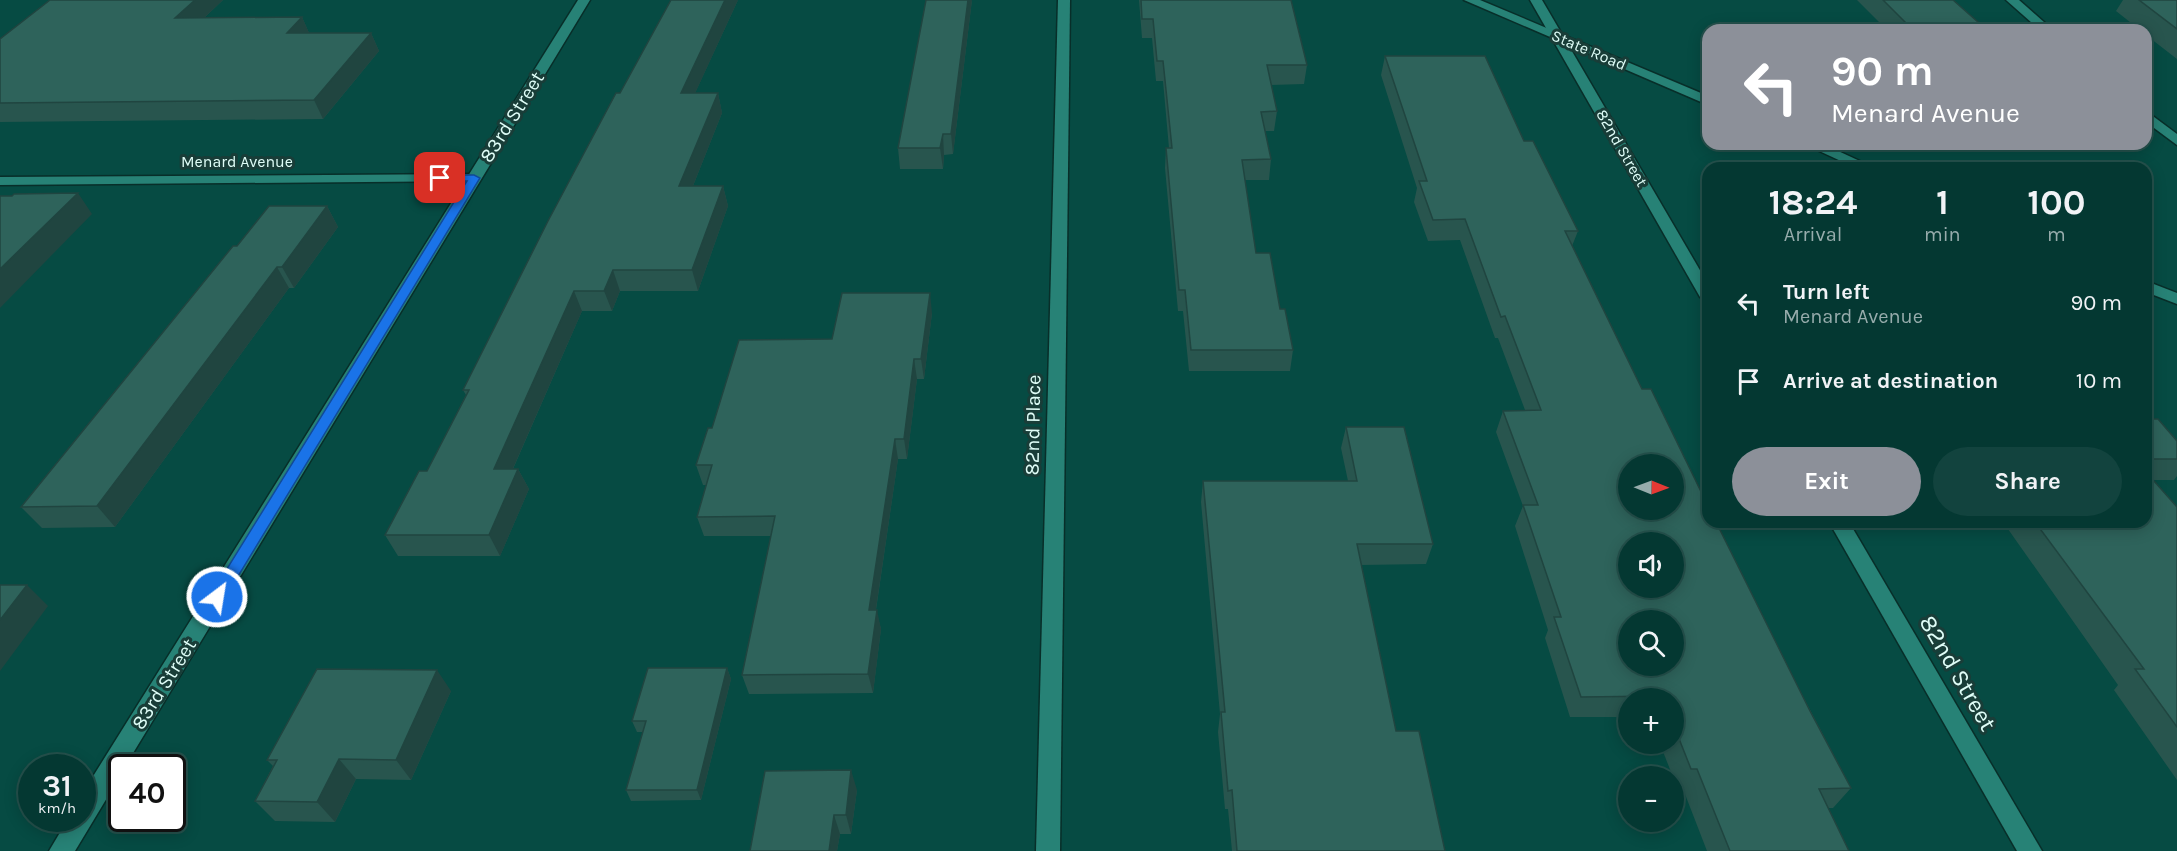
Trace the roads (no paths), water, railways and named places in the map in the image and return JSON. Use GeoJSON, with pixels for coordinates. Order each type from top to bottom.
{"type":"FeatureCollection","features":[{"type":"Feature","properties":{"kind":"street","name":"83rd Street"},"geometry":{"type":"LineString","coordinates":[[96,795],[584,0]]}},
{"type":"Feature","properties":{"kind":"street","name":"82nd Place"},"geometry":{"type":"LineString","coordinates":[[1048,851],[1064,0]]}},
{"type":"Feature","properties":{"kind":"street","name":"State Road"},"geometry":{"type":"LineString","coordinates":[[1470,0],[1702,98]]}},
{"type":"Feature","properties":{"kind":"street","name":"82nd Street"},"geometry":{"type":"LineString","coordinates":[[1536,0],[1702,287]]}},
{"type":"Feature","properties":{"kind":"street"},"geometry":{"type":"LineString","coordinates":[[2012,0],[2040,24]]}},
{"type":"Feature","properties":{"kind":"street"},"geometry":{"type":"LineString","coordinates":[[2152,120],[2177,141]]}},
{"type":"Feature","properties":{"kind":"street"},"geometry":{"type":"LineString","coordinates":[[1825,150],[1854,162]]}},
{"type":"Feature","properties":{"kind":"street","name":"Menard Avenue"},"geometry":{"type":"LineString","coordinates":[[0,181],[474,178]]}},
{"type":"Feature","properties":{"kind":"street"},"geometry":{"type":"LineString","coordinates":[[2152,289],[2177,299]]}},
{"type":"Feature","properties":{"kind":"street","name":"82nd Street"},"geometry":{"type":"LineString","coordinates":[[1842,528],[2030,851]]}},
{"type":"Feature","properties":{"kind":"street","name":"83rd Street"},"geometry":{"type":"LineString","coordinates":[[61,851],[73,832]]}}]}
